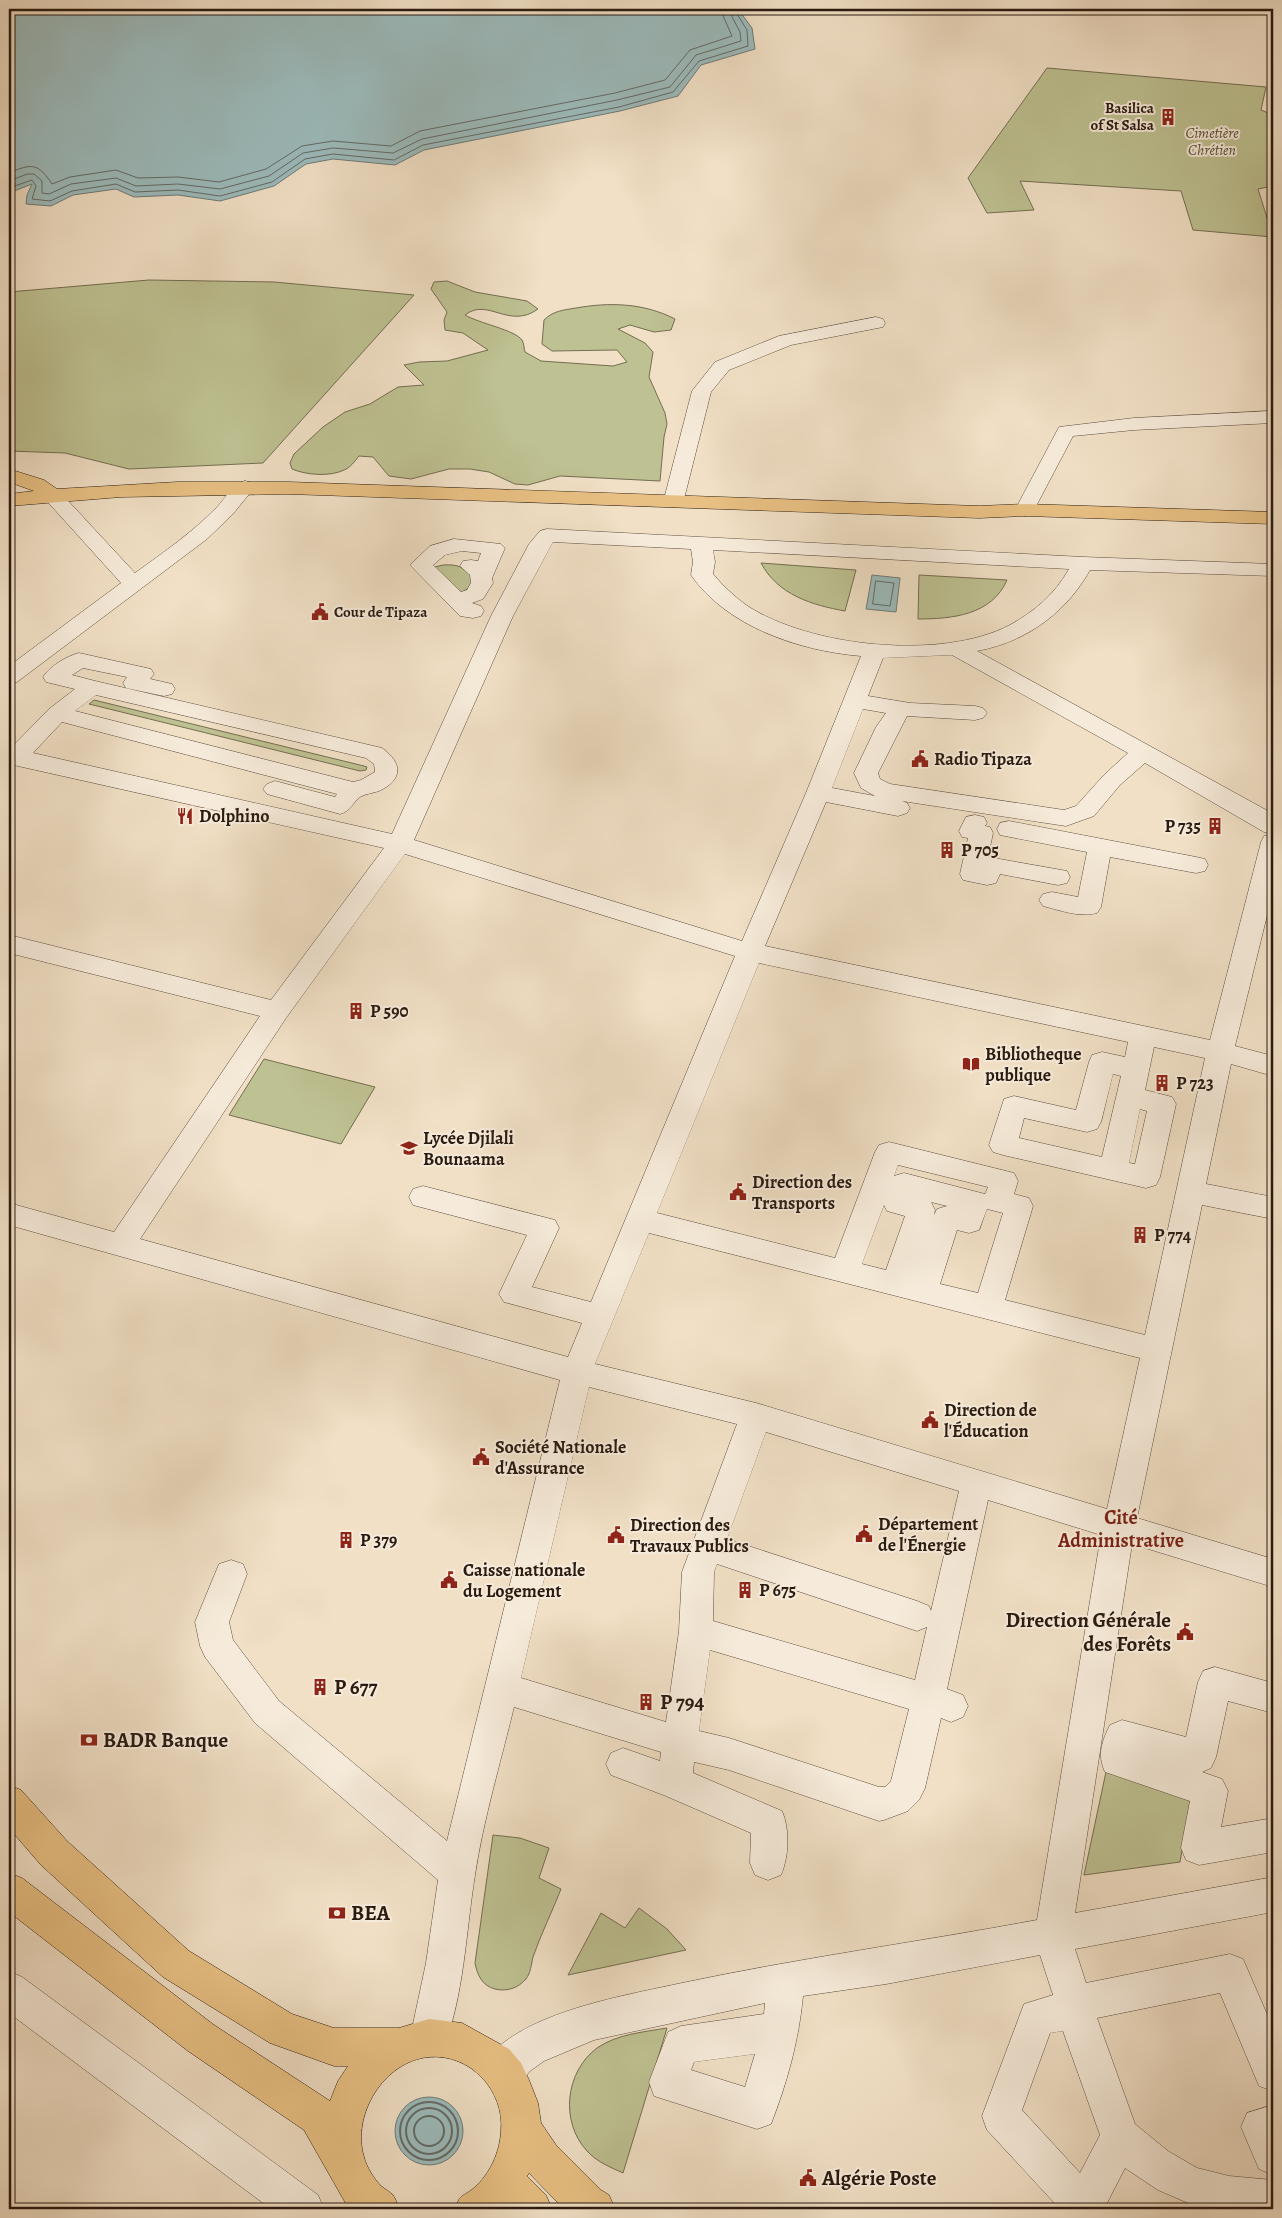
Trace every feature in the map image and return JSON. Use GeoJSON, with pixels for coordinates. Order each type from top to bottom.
{"type":"FeatureCollection","features":[{"type":"Feature","properties":{"kind":"main road"},"geometry":{"type":"LineString","coordinates":[[9,475],[37,484],[52,495]]}},
{"type":"Feature","properties":{"kind":"main road"},"geometry":{"type":"LineString","coordinates":[[9,500],[114,490],[245,487],[674,499],[979,512],[1025,510],[1273,518]]}},
{"type":"Feature","properties":{"kind":"main road"},"geometry":{"type":"LineString","coordinates":[[979,512],[1026,519],[1273,533]]}},
{"type":"Feature","properties":{"kind":"main road"},"geometry":{"type":"LineString","coordinates":[[9,1802],[54,1853],[176,1964],[283,2030],[334,2047],[457,2040],[483,2052],[504,2071],[518,2098],[521,2129],[516,2156],[488,2200],[532,2209]]}},
{"type":"Feature","properties":{"kind":"main road"},"geometry":{"type":"LineString","coordinates":[[9,1890],[201,2038],[318,2116],[360,2195]]}},
{"type":"Feature","properties":{"kind":"main road"},"geometry":{"type":"LineString","coordinates":[[360,2195],[340,2140],[344,2111],[355,2085],[374,2063],[413,2042]]}},
{"type":"Feature","properties":{"kind":"main road"},"geometry":{"type":"LineString","coordinates":[[521,2129],[553,2170],[587,2204],[595,2209]]}},
{"type":"Feature","properties":{"kind":"street"},"geometry":{"type":"LineString","coordinates":[[674,499],[702,391],[722,366],[786,340],[876,323]]}},
{"type":"Feature","properties":{"kind":"street"},"geometry":{"type":"LineString","coordinates":[[1025,510],[1066,431],[1134,424],[1273,417]]}},
{"type":"Feature","properties":{"kind":"street"},"geometry":{"type":"LineString","coordinates":[[9,677],[133,583],[200,536],[225,511],[245,487]]}},
{"type":"Feature","properties":{"kind":"street"},"geometry":{"type":"LineString","coordinates":[[52,495],[133,583]]}},
{"type":"Feature","properties":{"kind":"street"},"geometry":{"type":"LineString","coordinates":[[121,1245],[278,1011],[400,844],[502,616],[540,544],[547,536],[702,542],[1083,563],[1273,570]]}},
{"type":"Feature","properties":{"kind":"street"},"geometry":{"type":"LineString","coordinates":[[702,542],[704,562],[702,575],[719,594],[743,612],[772,628],[806,640],[874,652],[925,652],[955,648],[990,640],[1020,628],[1046,612],[1065,594],[1083,563]]}},
{"type":"Feature","properties":{"kind":"street"},"geometry":{"type":"LineString","coordinates":[[459,601],[468,598],[480,589],[482,577],[475,567],[459,561],[439,560],[421,565],[468,611],[502,616]]}},
{"type":"Feature","properties":{"kind":"street"},"geometry":{"type":"LineString","coordinates":[[955,648],[1260,816],[1273,826]]}},
{"type":"Feature","properties":{"kind":"street"},"geometry":{"type":"LineString","coordinates":[[413,2042],[445,1963],[457,1873],[577,1372],[750,952],[818,793],[874,652]]}},
{"type":"Feature","properties":{"kind":"street"},"geometry":{"type":"LineString","coordinates":[[57,714],[104,726],[88,741],[340,806],[353,790],[376,784],[386,775],[387,765],[380,756],[374,753],[218,717],[54,677],[79,660],[143,674],[134,683],[232,703],[218,717]]}},
{"type":"Feature","properties":{"kind":"street"},"geometry":{"type":"LineString","coordinates":[[13,757],[57,714],[92,686]]}},
{"type":"Feature","properties":{"kind":"street"},"geometry":{"type":"LineString","coordinates":[[855,701],[901,708],[976,713]]}},
{"type":"Feature","properties":{"kind":"street"},"geometry":{"type":"LineString","coordinates":[[901,708],[888,727],[866,772],[869,784],[884,791],[1066,818],[1085,811],[1112,780],[1143,752]]}},
{"type":"Feature","properties":{"kind":"street"},"geometry":{"type":"LineString","coordinates":[[13,757],[400,844],[750,952],[1220,1052],[1273,1066]]}},
{"type":"Feature","properties":{"kind":"street"},"geometry":{"type":"LineString","coordinates":[[818,793],[1196,865]]}},
{"type":"Feature","properties":{"kind":"street"},"geometry":{"type":"LineString","coordinates":[[974,823],[971,831],[981,833],[972,874],[987,876],[991,864],[1052,899],[1088,906],[1100,847]]}},
{"type":"Feature","properties":{"kind":"street"},"geometry":{"type":"LineString","coordinates":[[1052,899],[1065,840]]}},
{"type":"Feature","properties":{"kind":"street"},"geometry":{"type":"LineString","coordinates":[[1273,842],[1220,1052],[1119,1526],[1053,1936],[1074,2007],[1120,2137],[1159,2168],[1198,2190],[1229,2197],[1273,2200]]}},
{"type":"Feature","properties":{"kind":"street"},"geometry":{"type":"LineString","coordinates":[[9,944],[278,1011]]}},
{"type":"Feature","properties":{"kind":"street"},"geometry":{"type":"LineString","coordinates":[[1136,1069],[1102,1062],[1087,1122],[1014,1106],[1003,1146],[1146,1177],[1162,1104],[1130,1096],[1136,1069],[1143,1036]]}},
{"type":"Feature","properties":{"kind":"street"},"geometry":{"type":"LineString","coordinates":[[845,1272],[889,1152],[985,1176],[1004,1181],[998,1201],[1019,1206],[988,1308]]}},
{"type":"Feature","properties":{"kind":"street"},"geometry":{"type":"LineString","coordinates":[[896,1284],[921,1210],[897,1203],[904,1184],[975,1202],[968,1222],[947,1217],[924,1291]]}},
{"type":"Feature","properties":{"kind":"street"},"geometry":{"type":"LineString","coordinates":[[1191,1192],[1273,1208]]}},
{"type":"Feature","properties":{"kind":"street"},"geometry":{"type":"LineString","coordinates":[[423,1197],[545,1228],[514,1294],[600,1316]]}},
{"type":"Feature","properties":{"kind":"street"},"geometry":{"type":"LineString","coordinates":[[9,1214],[577,1372],[756,1416],[1273,1573]]}},
{"type":"Feature","properties":{"kind":"street"},"geometry":{"type":"LineString","coordinates":[[641,1220],[1157,1350]]}},
{"type":"Feature","properties":{"kind":"street"},"geometry":{"type":"LineString","coordinates":[[674,1782],[696,1630],[698,1572],[706,1546],[756,1416]]}},
{"type":"Feature","properties":{"kind":"street"},"geometry":{"type":"LineString","coordinates":[[502,1688],[679,1742],[729,1754],[879,1804],[890,1803],[902,1797],[907,1788],[939,1703],[976,1484]]}},
{"type":"Feature","properties":{"kind":"street"},"geometry":{"type":"LineString","coordinates":[[706,1546],[917,1616]]}},
{"type":"Feature","properties":{"kind":"street"},"geometry":{"type":"LineString","coordinates":[[231,1574],[212,1622],[217,1646],[226,1659],[267,1712],[457,1873]]}},
{"type":"Feature","properties":{"kind":"street"},"geometry":{"type":"LineString","coordinates":[[696,1630],[939,1703]]}},
{"type":"Feature","properties":{"kind":"street"},"geometry":{"type":"LineString","coordinates":[[1272,1839],[1200,1848],[1210,1791],[1117,1761],[1122,1736],[1199,1757],[1215,1682],[1273,1698]]}},
{"type":"Feature","properties":{"kind":"street"},"geometry":{"type":"LineString","coordinates":[[623,1764],[674,1782],[769,1823],[768,1863]]}},
{"type":"Feature","properties":{"kind":"street"},"geometry":{"type":"LineString","coordinates":[[504,2071],[516,2057],[531,2048],[555,2036],[594,2021],[786,1980],[886,1966],[1272,1897]]}},
{"type":"Feature","properties":{"kind":"street"},"geometry":{"type":"LineString","coordinates":[[1120,2137],[1084,2206],[1001,2116],[1037,2018],[1074,2007],[1230,1972],[1273,2072]]}},
{"type":"Feature","properties":{"kind":"street"},"geometry":{"type":"LineString","coordinates":[[781,2031],[786,1980]]}},
{"type":"Feature","properties":{"kind":"street"},"geometry":{"type":"LineString","coordinates":[[9,1990],[304,2209]]}},
{"type":"Feature","properties":{"kind":"street"},"geometry":{"type":"LineString","coordinates":[[1273,2124],[1261,2127],[1273,2154]]}},
{"type":"Feature","properties":{"kind":"green space","name":"Cimetière Chrétien"},"geometry":{"type":"Polygon","coordinates":[[[1047,68],[1266,87],[1261,110],[1273,115],[1273,186],[1258,189],[1273,237],[1193,230],[1181,191],[1020,181],[1034,210],[987,213],[968,178],[1047,68]]]}},
{"type":"Feature","properties":{"kind":"green space"},"geometry":{"type":"Polygon","coordinates":[[[149,280],[274,282],[414,295],[263,463],[129,469],[65,453],[9,451],[9,292],[149,280]]]}},
{"type":"Feature","properties":{"kind":"green space"},"geometry":{"type":"Polygon","coordinates":[[[447,281],[475,292],[527,301],[538,309],[527,315],[518,316],[482,309],[474,310],[465,315],[518,336],[523,341],[525,352],[541,361],[613,366],[627,362],[617,350],[552,351],[542,344],[544,320],[558,311],[601,305],[627,305],[651,310],[675,319],[671,330],[654,332],[630,325],[618,329],[645,343],[653,352],[649,377],[665,413],[667,424],[660,481],[560,476],[528,485],[515,484],[489,472],[470,469],[449,469],[411,479],[389,476],[373,457],[359,456],[348,468],[332,474],[311,474],[292,469],[290,463],[294,454],[323,427],[345,412],[370,404],[398,387],[424,385],[404,365],[419,362],[447,361],[488,350],[463,333],[445,330],[444,320],[447,312],[431,289],[434,282],[447,281]]]}},
{"type":"Feature","properties":{"kind":"green space"},"geometry":{"type":"Polygon","coordinates":[[[761,563],[856,570],[845,611],[808,602],[786,591],[768,574],[761,563]]]}},
{"type":"Feature","properties":{"kind":"green space"},"geometry":{"type":"Polygon","coordinates":[[[453,565],[464,569],[473,579],[470,587],[461,593],[431,568],[453,565]]]}},
{"type":"Feature","properties":{"kind":"green space"},"geometry":{"type":"Polygon","coordinates":[[[919,575],[1007,580],[992,601],[970,613],[944,618],[918,619],[919,575]]]}},
{"type":"Feature","properties":{"kind":"green space"},"geometry":{"type":"Polygon","coordinates":[[[94,700],[367,767],[366,770],[360,771],[89,704],[94,700]]]}},
{"type":"Feature","properties":{"kind":"green space"},"geometry":{"type":"Polygon","coordinates":[[[264,1059],[375,1087],[341,1144],[229,1115],[264,1059]]]}},
{"type":"Feature","properties":{"kind":"green space"},"geometry":{"type":"Polygon","coordinates":[[[1106,1772],[1191,1797],[1180,1862],[1084,1875],[1106,1772]]]}},
{"type":"Feature","properties":{"kind":"green space"},"geometry":{"type":"Polygon","coordinates":[[[493,1835],[520,1838],[549,1848],[539,1878],[561,1889],[536,1948],[528,1976],[516,1987],[508,1990],[495,1989],[483,1982],[475,1963],[493,1835]]]}},
{"type":"Feature","properties":{"kind":"green space"},"geometry":{"type":"Polygon","coordinates":[[[639,1908],[667,1929],[686,1950],[568,1975],[601,1913],[625,1928],[639,1908]]]}},
{"type":"Feature","properties":{"kind":"green space"},"geometry":{"type":"Polygon","coordinates":[[[667,2028],[623,2173],[595,2158],[578,2139],[570,2112],[573,2083],[578,2070],[586,2058],[605,2043],[631,2034],[667,2028]]]}},
{"type":"Feature","properties":{"kind":"water"},"geometry":{"type":"Polygon","coordinates":[[[9,9],[738,9],[752,28],[755,49],[701,65],[678,96],[620,111],[424,150],[395,165],[333,159],[306,164],[274,186],[220,201],[178,195],[134,197],[116,189],[73,195],[51,206],[26,204],[27,195],[32,184],[9,193],[9,9]]]}},
{"type":"Feature","properties":{"kind":"water"},"geometry":{"type":"Polygon","coordinates":[[[872,575],[900,578],[896,612],[866,609],[872,575]]]}},
{"type":"Feature","properties":{"kind":"water"},"geometry":{"type":"Polygon","coordinates":[[[429,2097],[442,2100],[453,2107],[460,2118],[463,2131],[460,2144],[453,2155],[442,2162],[429,2165],[416,2162],[405,2155],[398,2144],[395,2131],[398,2118],[405,2107],[416,2100],[429,2097]]]}},
{"type":"Feature","properties":{"kind":"place","name":"Basilica of St Salsa"},"geometry":{"type":"Point","coordinates":[1168,117]}},
{"type":"Feature","properties":{"kind":"place","name":"Cour de Tipaza"},"geometry":{"type":"Point","coordinates":[320,612]}},
{"type":"Feature","properties":{"kind":"place","name":"Radio Tipaza"},"geometry":{"type":"Point","coordinates":[920,759]}},
{"type":"Feature","properties":{"kind":"place","name":"Dolphino"},"geometry":{"type":"Point","coordinates":[185,816]}},
{"type":"Feature","properties":{"kind":"place","name":"P 735"},"geometry":{"type":"Point","coordinates":[1215,826]}},
{"type":"Feature","properties":{"kind":"place","name":"P 705"},"geometry":{"type":"Point","coordinates":[947,850]}},
{"type":"Feature","properties":{"kind":"place","name":"P 590"},"geometry":{"type":"Point","coordinates":[356,1011]}},
{"type":"Feature","properties":{"kind":"place","name":"Bibliotheque publique"},"geometry":{"type":"Point","coordinates":[971,1064]}},
{"type":"Feature","properties":{"kind":"place","name":"P 723"},"geometry":{"type":"Point","coordinates":[1162,1083]}},
{"type":"Feature","properties":{"kind":"place","name":"Lycée Djilali Bounaama"},"geometry":{"type":"Point","coordinates":[409,1148]}},
{"type":"Feature","properties":{"kind":"place","name":"Direction des Transports"},"geometry":{"type":"Point","coordinates":[738,1192]}},
{"type":"Feature","properties":{"kind":"place","name":"P 774"},"geometry":{"type":"Point","coordinates":[1140,1235]}},
{"type":"Feature","properties":{"kind":"place","name":"Direction de l'Éducation"},"geometry":{"type":"Point","coordinates":[930,1420]}},
{"type":"Feature","properties":{"kind":"place","name":"Société Nationale d'Assurance"},"geometry":{"type":"Point","coordinates":[481,1457]}},
{"type":"Feature","properties":{"kind":"place","name":"Département de l'Énergie"},"geometry":{"type":"Point","coordinates":[864,1534]}},
{"type":"Feature","properties":{"kind":"place","name":"Direction des Travaux Publics"},"geometry":{"type":"Point","coordinates":[616,1535]}},
{"type":"Feature","properties":{"kind":"place","name":"P 379"},"geometry":{"type":"Point","coordinates":[346,1540]}},
{"type":"Feature","properties":{"kind":"place","name":"Caisse nationale du Logement"},"geometry":{"type":"Point","coordinates":[449,1580]}},
{"type":"Feature","properties":{"kind":"place","name":"P 675"},"geometry":{"type":"Point","coordinates":[745,1590]}},
{"type":"Feature","properties":{"kind":"place","name":"Direction Générale des Forêts"},"geometry":{"type":"Point","coordinates":[1185,1632]}},
{"type":"Feature","properties":{"kind":"place","name":"P 677"},"geometry":{"type":"Point","coordinates":[320,1687]}},
{"type":"Feature","properties":{"kind":"place","name":"P 794"},"geometry":{"type":"Point","coordinates":[646,1702]}},
{"type":"Feature","properties":{"kind":"place","name":"BADR Banque"},"geometry":{"type":"Point","coordinates":[89,1740]}},
{"type":"Feature","properties":{"kind":"place","name":"BEA"},"geometry":{"type":"Point","coordinates":[337,1913]}},
{"type":"Feature","properties":{"kind":"place","name":"Algérie Poste"},"geometry":{"type":"Point","coordinates":[808,2178]}},
{"type":"Feature","properties":{"kind":"district","name":"Cité Administrative"},"geometry":{"type":"Point","coordinates":[1121,1528]}}]}
